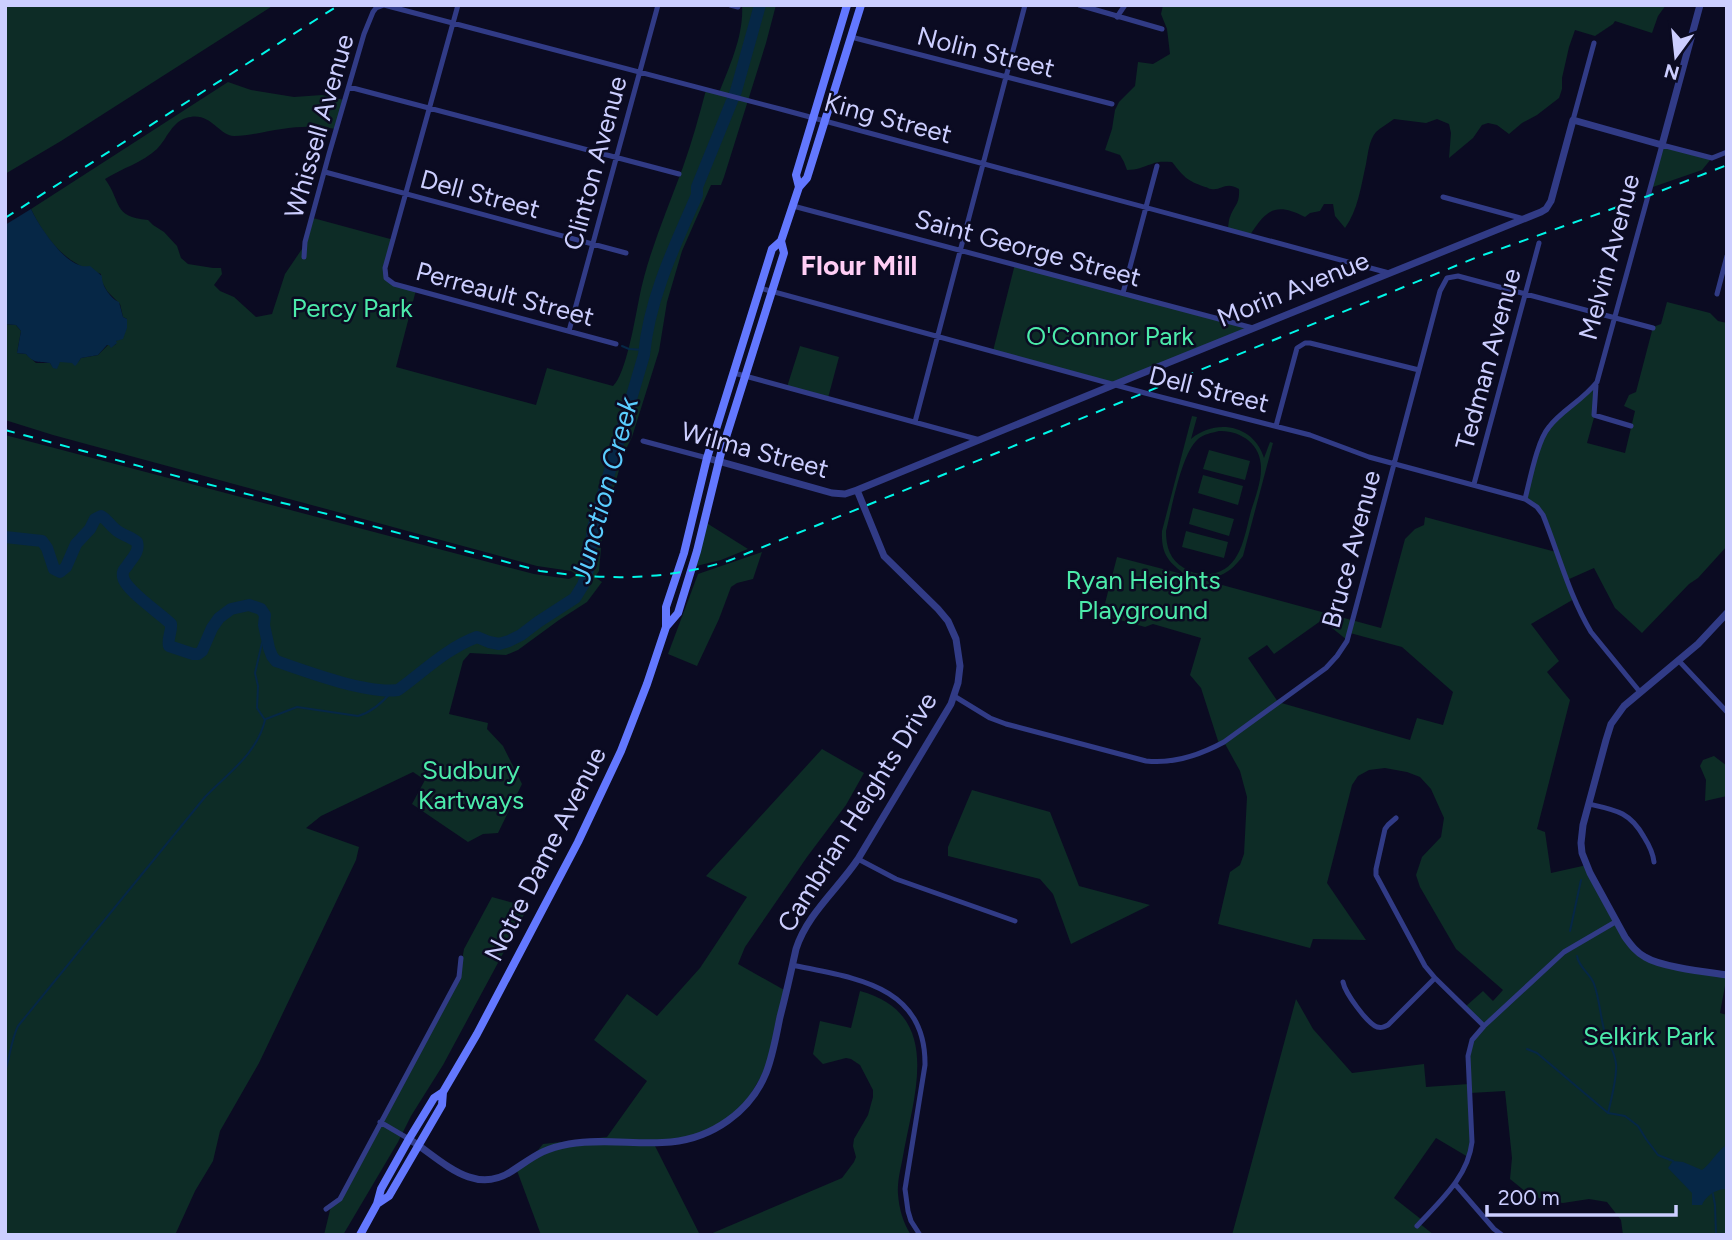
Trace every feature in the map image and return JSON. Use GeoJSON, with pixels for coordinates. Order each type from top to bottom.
{"type":"FeatureCollection","features":[{"type":"Feature","properties":{"kind":"main road","name":"Notre Dame Avenue"},"geometry":{"type":"LineString","coordinates":[[799,187],[796,175],[847,5]]}},
{"type":"Feature","properties":{"kind":"main road","name":"Notre Dame Avenue"},"geometry":{"type":"LineString","coordinates":[[666,627],[678,613],[688,582],[719,462],[784,253],[782,241],[799,187],[807,178],[861,5]]}},
{"type":"Feature","properties":{"kind":"main road","name":"Notre Dame Avenue"},"geometry":{"type":"LineString","coordinates":[[360,1235],[377,1204],[380,1189],[409,1139],[434,1098],[443,1092],[477,1034],[583,830],[625,740],[666,627],[666,607],[684,553],[707,458],[772,249],[782,241]]}},
{"type":"Feature","properties":{"kind":"main road","name":"Notre Dame Avenue"},"geometry":{"type":"LineString","coordinates":[[377,1204],[389,1196],[442,1105],[443,1092]]}},
{"type":"Feature","properties":{"kind":"street","name":"King Street"},"geometry":{"type":"LineString","coordinates":[[376,8],[384,5],[454,23],[1389,273]]}},
{"type":"Feature","properties":{"kind":"street"},"geometry":{"type":"LineString","coordinates":[[406,194],[458,5]]}},
{"type":"Feature","properties":{"kind":"street","name":"Clinton Avenue"},"geometry":{"type":"LineString","coordinates":[[569,331],[658,5]]}},
{"type":"Feature","properties":{"kind":"street"},"geometry":{"type":"LineString","coordinates":[[730,5],[738,7]]}},
{"type":"Feature","properties":{"kind":"street"},"geometry":{"type":"LineString","coordinates":[[915,422],[1025,5]]}},
{"type":"Feature","properties":{"kind":"street"},"geometry":{"type":"LineString","coordinates":[[1079,5],[1162,29]]}},
{"type":"Feature","properties":{"kind":"street"},"geometry":{"type":"LineString","coordinates":[[1117,17],[1125,5]]}},
{"type":"Feature","properties":{"kind":"street","name":"Melvin Avenue"},"geometry":{"type":"LineString","coordinates":[[1631,426],[1594,415],[1597,382],[1700,5]]}},
{"type":"Feature","properties":{"kind":"street","name":"Whissell Avenue"},"geometry":{"type":"LineString","coordinates":[[304,257],[305,243],[324,172],[364,34],[376,8]]}},
{"type":"Feature","properties":{"kind":"street","name":"Nolin Street"},"geometry":{"type":"LineString","coordinates":[[851,37],[1112,104]]}},
{"type":"Feature","properties":{"kind":"street","name":"Morin Avenue"},"geometry":{"type":"LineString","coordinates":[[857,490],[1541,212],[1549,206],[1594,43]]}},
{"type":"Feature","properties":{"kind":"street"},"geometry":{"type":"LineString","coordinates":[[349,87],[678,174]]}},
{"type":"Feature","properties":{"kind":"street"},"geometry":{"type":"LineString","coordinates":[[1573,120],[1706,158],[1712,159],[1727,152]]}},
{"type":"Feature","properties":{"kind":"street"},"geometry":{"type":"LineString","coordinates":[[1123,293],[1157,166]]}},
{"type":"Feature","properties":{"kind":"street","name":"Dell Street"},"geometry":{"type":"LineString","coordinates":[[324,172],[625,253]]}},
{"type":"Feature","properties":{"kind":"street","name":"Perreault Street"},"geometry":{"type":"LineString","coordinates":[[406,194],[385,268],[389,282],[616,344]]}},
{"type":"Feature","properties":{"kind":"street"},"geometry":{"type":"LineString","coordinates":[[1443,197],[1524,219]]}},
{"type":"Feature","properties":{"kind":"street","name":"Saint George Street"},"geometry":{"type":"LineString","coordinates":[[793,206],[1253,328]]}},
{"type":"Feature","properties":{"kind":"street","name":"Tedman Avenue"},"geometry":{"type":"LineString","coordinates":[[1474,484],[1539,243]]}},
{"type":"Feature","properties":{"kind":"street"},"geometry":{"type":"LineString","coordinates":[[1717,294],[1727,256]]}},
{"type":"Feature","properties":{"kind":"street","name":"Bruce Avenue"},"geometry":{"type":"LineString","coordinates":[[954,696],[990,718],[1006,724],[1146,761],[1175,760],[1216,747],[1326,668],[1343,649],[1350,633],[1444,281],[1458,276],[1525,294]]}},
{"type":"Feature","properties":{"kind":"street","name":"Dell Street"},"geometry":{"type":"LineString","coordinates":[[760,288],[1114,385],[1310,435],[1357,453],[1525,499]]}},
{"type":"Feature","properties":{"kind":"street"},"geometry":{"type":"LineString","coordinates":[[1525,294],[1653,328]]}},
{"type":"Feature","properties":{"kind":"street"},"geometry":{"type":"LineString","coordinates":[[1276,426],[1297,348],[1305,343],[1419,370]]}},
{"type":"Feature","properties":{"kind":"street"},"geometry":{"type":"LineString","coordinates":[[734,373],[980,440]]}},
{"type":"Feature","properties":{"kind":"street"},"geometry":{"type":"LineString","coordinates":[[1597,382],[1547,430],[1525,499],[1543,515],[1569,589],[1585,622],[1640,692]]}},
{"type":"Feature","properties":{"kind":"street","name":"Wilma Street"},"geometry":{"type":"LineString","coordinates":[[643,441],[832,493],[845,494],[857,490]]}},
{"type":"Feature","properties":{"kind":"street","name":"Cambrian Heights Drive"},"geometry":{"type":"LineString","coordinates":[[409,1139],[460,1173],[487,1181],[506,1175],[545,1149],[554,1147],[598,1142],[669,1142],[710,1132],[744,1107],[761,1084],[771,1057],[792,965],[807,924],[858,859],[954,696],[959,674],[960,656],[952,628],[938,609],[884,556],[857,490]]}},
{"type":"Feature","properties":{"kind":"street"},"geometry":{"type":"LineString","coordinates":[[1727,613],[1679,661],[1624,706],[1611,724],[1581,835],[1582,853],[1590,873],[1632,947],[1648,959],[1662,964],[1727,975]]}},
{"type":"Feature","properties":{"kind":"street"},"geometry":{"type":"LineString","coordinates":[[1679,661],[1727,712]]}},
{"type":"Feature","properties":{"kind":"street"},"geometry":{"type":"LineString","coordinates":[[1589,804],[1623,813],[1636,823],[1651,848],[1654,862]]}},
{"type":"Feature","properties":{"kind":"street"},"geometry":{"type":"LineString","coordinates":[[1396,818],[1385,829],[1376,875],[1425,966],[1483,1026]]}},
{"type":"Feature","properties":{"kind":"street"},"geometry":{"type":"LineString","coordinates":[[858,859],[896,879],[1015,921]]}},
{"type":"Feature","properties":{"kind":"street"},"geometry":{"type":"LineString","coordinates":[[1418,1226],[1455,1184],[1467,1162],[1472,1142],[1468,1050],[1472,1041],[1483,1026],[1564,951],[1616,921]]}},
{"type":"Feature","properties":{"kind":"street"},"geometry":{"type":"LineString","coordinates":[[326,1209],[340,1199],[459,977],[461,958]]}},
{"type":"Feature","properties":{"kind":"street"},"geometry":{"type":"LineString","coordinates":[[792,965],[858,979],[886,990],[910,1013],[920,1031],[925,1065],[905,1189],[911,1221],[920,1235]]}},
{"type":"Feature","properties":{"kind":"street"},"geometry":{"type":"LineString","coordinates":[[1343,982],[1349,998],[1379,1027],[1388,1025],[1435,978]]}},
{"type":"Feature","properties":{"kind":"street"},"geometry":{"type":"LineString","coordinates":[[380,1122],[409,1139]]}},
{"type":"Feature","properties":{"kind":"street"},"geometry":{"type":"LineString","coordinates":[[1455,1184],[1502,1235]]}},
{"type":"Feature","properties":{"kind":"green space"},"geometry":{"type":"Polygon","coordinates":[[[5,5],[274,5],[5,174],[5,5]]]}},
{"type":"Feature","properties":{"kind":"green space"},"geometry":{"type":"Polygon","coordinates":[[[742,5],[776,5],[721,185],[711,185],[682,251],[667,302],[659,351],[603,525],[599,571],[595,577],[602,582],[587,602],[518,650],[506,655],[470,653],[463,661],[449,714],[488,723],[487,729],[503,746],[522,784],[498,833],[483,834],[468,842],[412,804],[425,780],[413,772],[321,816],[306,828],[359,847],[356,860],[259,1063],[220,1131],[213,1161],[195,1191],[175,1235],[5,1235],[5,435],[534,574],[569,579],[577,575],[571,571],[537,566],[5,420],[5,324],[16,325],[21,331],[17,353],[26,354],[36,363],[50,363],[53,367],[60,362],[78,362],[81,358],[98,355],[109,344],[111,347],[116,344],[127,322],[120,304],[107,291],[101,280],[101,274],[71,260],[57,248],[45,234],[31,209],[228,82],[251,90],[294,97],[322,95],[344,100],[336,129],[296,127],[234,136],[228,135],[201,117],[186,118],[177,124],[151,154],[105,179],[123,212],[128,216],[148,220],[164,232],[188,264],[221,268],[222,274],[214,285],[234,297],[256,317],[272,314],[285,274],[306,243],[313,218],[394,240],[386,268],[389,281],[416,290],[396,367],[536,405],[547,368],[613,386],[626,358],[647,265],[686,158],[706,90],[719,93],[735,50],[741,27],[742,5]]]}},
{"type":"Feature","properties":{"kind":"green space"},"geometry":{"type":"Polygon","coordinates":[[[1163,5],[1666,5],[1658,16],[1652,33],[1615,21],[1595,36],[1575,30],[1559,98],[1509,134],[1497,125],[1482,125],[1473,138],[1449,158],[1449,124],[1437,119],[1426,123],[1394,119],[1376,132],[1372,139],[1358,198],[1345,228],[1335,216],[1333,204],[1324,204],[1320,211],[1305,217],[1287,210],[1273,211],[1262,219],[1250,235],[1228,229],[1239,198],[1239,189],[1227,186],[1211,189],[1199,185],[1186,178],[1172,162],[1157,162],[1127,170],[1120,155],[1105,150],[1115,110],[1135,86],[1138,62],[1153,64],[1170,54],[1167,29],[1161,14],[1163,5]]]}},
{"type":"Feature","properties":{"kind":"green space"},"geometry":{"type":"Polygon","coordinates":[[[1662,146],[1711,159],[1702,170],[1650,188],[1662,146]]]}},
{"type":"Feature","properties":{"kind":"green space","name":"O'Connor Park"},"geometry":{"type":"Polygon","coordinates":[[[1015,264],[1253,327],[1113,384],[993,351],[1015,264]]]}},
{"type":"Feature","properties":{"kind":"green space"},"geometry":{"type":"Polygon","coordinates":[[[1667,302],[1710,313],[1718,321],[1727,323],[1727,546],[1642,633],[1615,608],[1594,568],[1567,580],[1574,599],[1531,624],[1559,661],[1547,672],[1570,700],[1537,829],[1545,832],[1551,873],[1587,865],[1626,937],[1648,959],[1727,975],[1720,1013],[1727,1015],[1727,1235],[1623,1235],[1621,1220],[1607,1202],[1589,1199],[1563,1203],[1541,1199],[1526,1192],[1510,1179],[1512,1158],[1505,1091],[1470,1093],[1472,1143],[1468,1157],[1436,1138],[1394,1198],[1422,1220],[1419,1223],[1434,1235],[1232,1235],[1296,999],[1313,1029],[1352,1073],[1424,1064],[1426,1087],[1469,1084],[1468,1050],[1483,1026],[1465,1007],[1483,991],[1493,1001],[1503,990],[1456,949],[1420,887],[1416,875],[1422,857],[1441,837],[1444,818],[1431,789],[1420,777],[1407,772],[1385,768],[1369,770],[1358,776],[1352,785],[1327,883],[1366,940],[1313,939],[1310,948],[1218,924],[1230,872],[1240,865],[1244,854],[1247,797],[1240,771],[1224,742],[1219,744],[1201,688],[1190,675],[1201,638],[1153,624],[1145,627],[1102,615],[1117,557],[1186,575],[1167,557],[1162,531],[1192,416],[1197,417],[1191,439],[1212,428],[1233,428],[1252,438],[1264,458],[1270,442],[1273,443],[1243,556],[1224,574],[1200,579],[1381,628],[1405,539],[1415,529],[1424,525],[1425,517],[1556,552],[1543,515],[1526,499],[1541,443],[1547,430],[1597,382],[1595,414],[1587,443],[1625,453],[1635,411],[1624,406],[1629,395],[1636,392],[1653,327],[1661,324],[1667,302]],[[1219,431],[1203,436],[1192,446],[1178,482],[1166,531],[1168,548],[1175,561],[1187,570],[1200,574],[1220,571],[1235,559],[1240,551],[1261,474],[1260,460],[1254,446],[1235,433],[1219,431]],[[1322,620],[1274,654],[1267,645],[1248,658],[1278,702],[1410,740],[1417,718],[1443,725],[1453,692],[1402,647],[1350,633],[1347,640],[1322,620]]]}},
{"type":"Feature","properties":{"kind":"green space"},"geometry":{"type":"Polygon","coordinates":[[[800,346],[839,357],[828,398],[787,387],[800,346]]]}},
{"type":"Feature","properties":{"kind":"green space"},"geometry":{"type":"Polygon","coordinates":[[[1209,450],[1250,461],[1245,480],[1203,469],[1209,450]]]}},
{"type":"Feature","properties":{"kind":"green space"},"geometry":{"type":"Polygon","coordinates":[[[1203,475],[1243,486],[1238,505],[1198,493],[1203,475]]]}},
{"type":"Feature","properties":{"kind":"green space"},"geometry":{"type":"Polygon","coordinates":[[[1193,508],[1234,519],[1229,536],[1189,524],[1193,508]]]}},
{"type":"Feature","properties":{"kind":"green space"},"geometry":{"type":"Polygon","coordinates":[[[705,522],[748,549],[721,560],[692,567],[705,522]]]}},
{"type":"Feature","properties":{"kind":"green space"},"geometry":{"type":"Polygon","coordinates":[[[1186,531],[1228,542],[1224,558],[1182,547],[1186,531]]]}},
{"type":"Feature","properties":{"kind":"green space"},"geometry":{"type":"Polygon","coordinates":[[[762,552],[753,579],[731,587],[697,666],[668,654],[698,574],[762,552]]]}},
{"type":"Feature","properties":{"kind":"green space"},"geometry":{"type":"Polygon","coordinates":[[[822,749],[864,773],[846,805],[745,947],[738,964],[786,991],[769,1063],[743,1107],[703,1135],[653,1142],[700,1235],[541,1235],[516,1168],[533,1156],[543,1144],[607,1137],[647,1081],[594,1040],[627,994],[657,1016],[700,968],[747,897],[706,876],[822,749]]]}},
{"type":"Feature","properties":{"kind":"green space"},"geometry":{"type":"Polygon","coordinates":[[[1714,756],[1727,766],[1727,796],[1705,801],[1706,780],[1700,766],[1703,760],[1714,756]]]}},
{"type":"Feature","properties":{"kind":"green space"},"geometry":{"type":"Polygon","coordinates":[[[972,790],[1050,812],[1079,886],[1150,905],[1071,944],[1053,894],[1040,879],[948,856],[948,847],[972,790]]]}},
{"type":"Feature","properties":{"kind":"green space"},"geometry":{"type":"Polygon","coordinates":[[[492,897],[528,907],[443,1065],[343,1235],[324,1235],[331,1206],[340,1199],[459,977],[464,949],[492,897]]]}},
{"type":"Feature","properties":{"kind":"green space"},"geometry":{"type":"Polygon","coordinates":[[[860,991],[886,1002],[904,1018],[913,1037],[917,1059],[916,1083],[898,1189],[899,1205],[911,1235],[708,1235],[842,1178],[854,1162],[854,1139],[868,1115],[873,1090],[860,1065],[851,1059],[823,1064],[813,1054],[820,1021],[851,1028],[860,991]]]}},
{"type":"Feature","properties":{"kind":"water"},"geometry":{"type":"Polygon","coordinates":[[[31,209],[45,233],[65,256],[80,266],[90,266],[102,276],[105,287],[119,302],[123,317],[127,319],[123,339],[116,341],[111,348],[107,345],[98,355],[81,358],[75,366],[72,363],[60,362],[57,369],[50,363],[34,361],[26,354],[17,353],[21,331],[16,325],[5,324],[5,225],[31,209]]]}},
{"type":"Feature","properties":{"kind":"water"},"geometry":{"type":"Polygon","coordinates":[[[1725,1146],[1727,1189],[1712,1193],[1702,1205],[1692,1205],[1692,1193],[1668,1168],[1673,1161],[1702,1170],[1725,1146]]]}},
{"type":"Feature","properties":{"kind":"waterway","name":"Junction Creek"},"geometry":{"type":"LineString","coordinates":[[5,537],[42,541],[54,569],[60,572],[66,567],[76,544],[95,519],[101,516],[117,531],[137,542],[136,552],[123,577],[136,595],[171,624],[169,646],[198,654],[219,618],[231,609],[249,605],[261,609],[265,615],[264,625],[269,648],[276,661],[370,689],[398,690],[445,654],[477,637],[499,644],[509,641],[575,598],[588,570],[593,528],[644,355],[657,293],[736,91],[760,5]]}},
{"type":"Feature","properties":{"kind":"waterway"},"geometry":{"type":"LineString","coordinates":[[622,346],[644,350]]}},
{"type":"Feature","properties":{"kind":"waterway"},"geometry":{"type":"LineString","coordinates":[[5,1072],[18,1026],[205,797],[249,753],[265,720],[257,708],[258,686],[255,673],[262,643],[268,636]]}},
{"type":"Feature","properties":{"kind":"waterway"},"geometry":{"type":"LineString","coordinates":[[266,719],[297,707],[358,716],[377,706],[392,691]]}},
{"type":"Feature","properties":{"kind":"waterway"},"geometry":{"type":"LineString","coordinates":[[1570,931],[1581,880]]}},
{"type":"Feature","properties":{"kind":"waterway"},"geometry":{"type":"LineString","coordinates":[[1577,956],[1594,984],[1605,1033],[1615,1060],[1615,1082],[1608,1113]]}},
{"type":"Feature","properties":{"kind":"waterway"},"geometry":{"type":"LineString","coordinates":[[1527,1049],[1537,1053],[1608,1113],[1625,1116],[1638,1126],[1658,1155],[1673,1161]]}},
{"type":"Feature","properties":{"kind":"waterway"},"geometry":{"type":"LineString","coordinates":[[1713,1194],[1716,1235]]}},
{"type":"Feature","properties":{"kind":"railway"},"geometry":{"type":"LineString","coordinates":[[5,218],[339,5]]}},
{"type":"Feature","properties":{"kind":"railway"},"geometry":{"type":"LineString","coordinates":[[5,430],[540,571],[612,577],[680,572],[728,561],[1475,258],[1727,165]]}},
{"type":"Feature","properties":{"kind":"district","name":"Flour Mill"},"geometry":{"type":"Point","coordinates":[859,265]}},
{"type":"Feature","properties":{"kind":"park label","name":"Percy Park"},"geometry":{"type":"Point","coordinates":[352,308]}},
{"type":"Feature","properties":{"kind":"park label","name":"Ryan Heights Playground"},"geometry":{"type":"Point","coordinates":[1143,595]}},
{"type":"Feature","properties":{"kind":"park label","name":"Sudbury Kartways"},"geometry":{"type":"Point","coordinates":[471,785]}},
{"type":"Feature","properties":{"kind":"park label","name":"Selkirk Park"},"geometry":{"type":"Point","coordinates":[1649,1036]}}]}
